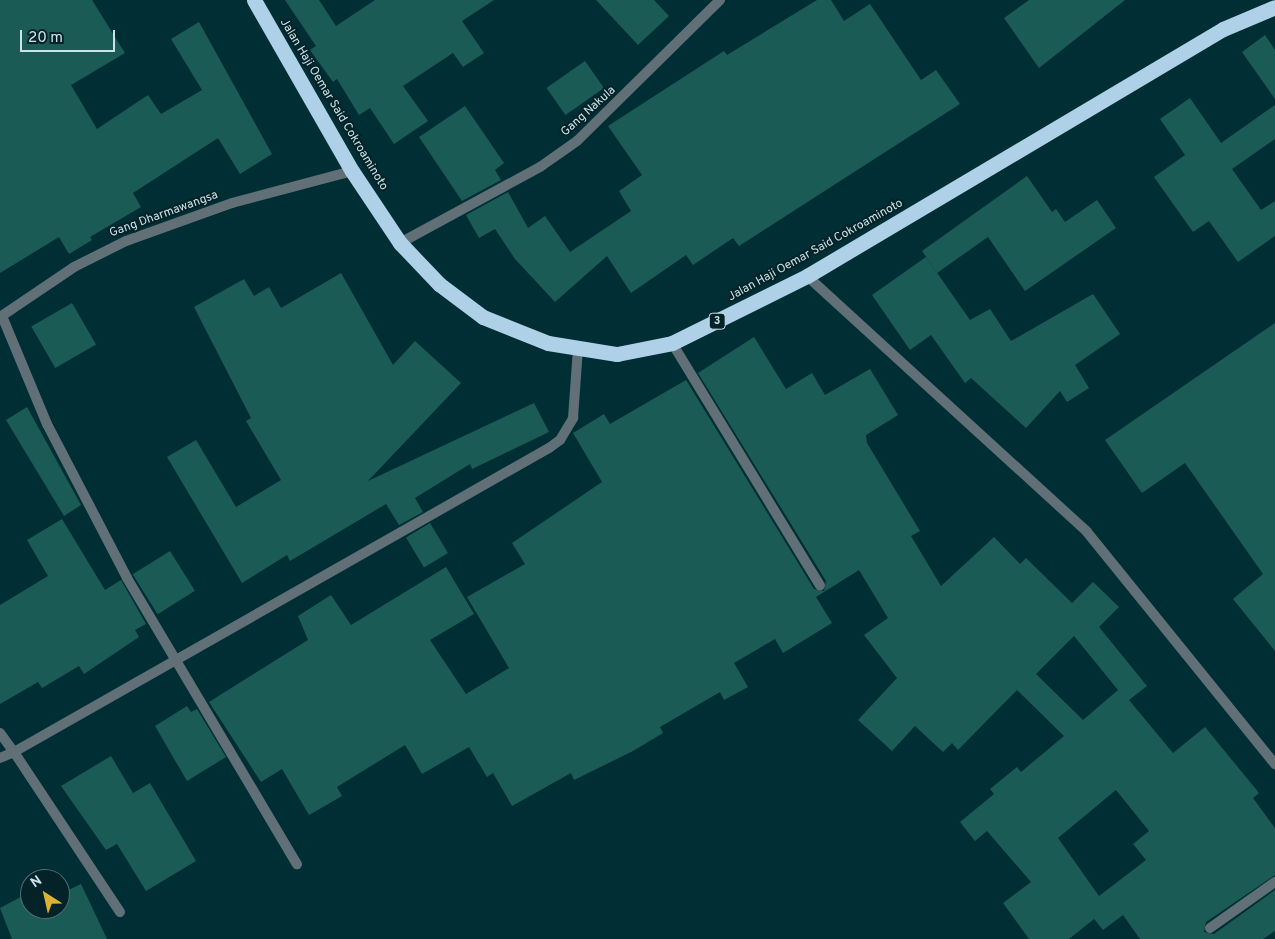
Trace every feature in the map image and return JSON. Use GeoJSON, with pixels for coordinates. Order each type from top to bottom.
{"type":"FeatureCollection","features":[{"type":"Feature","properties":{"kind":"highway","name":"Jalan Haji Oemar Said Cokroaminoto"},"geometry":{"type":"LineString","coordinates":[[254,0],[352,171],[400,243],[439,284],[483,317],[548,343],[618,354],[672,343],[807,276],[1223,29],[1275,7]]}},
{"type":"Feature","properties":{"kind":"street","name":"Gang Nakula"},"geometry":{"type":"LineString","coordinates":[[400,243],[540,166],[577,141],[720,0]]}},
{"type":"Feature","properties":{"kind":"street","name":"Gang Dharmawangsa"},"geometry":{"type":"LineString","coordinates":[[1,316],[74,267],[126,241],[232,203],[352,171]]}},
{"type":"Feature","properties":{"kind":"street"},"geometry":{"type":"LineString","coordinates":[[807,276],[1087,532],[1275,764]]}},
{"type":"Feature","properties":{"kind":"street"},"geometry":{"type":"LineString","coordinates":[[1,316],[48,424],[127,578],[297,864]]}},
{"type":"Feature","properties":{"kind":"street"},"geometry":{"type":"LineString","coordinates":[[672,343],[820,585]]}},
{"type":"Feature","properties":{"kind":"street"},"geometry":{"type":"LineString","coordinates":[[0,758],[14,752],[177,660],[560,440],[573,418],[578,349]]}},
{"type":"Feature","properties":{"kind":"street"},"geometry":{"type":"LineString","coordinates":[[0,733],[120,912]]}},
{"type":"Feature","properties":{"kind":"street"},"geometry":{"type":"LineString","coordinates":[[1210,928],[1275,882]]}},
{"type":"Feature","properties":{"kind":"building"},"geometry":{"type":"Polygon","coordinates":[[[0,0],[92,0],[125,53],[71,85],[97,129],[148,95],[161,114],[202,90],[171,39],[199,22],[272,154],[240,174],[218,138],[133,193],[141,207],[90,237],[92,240],[69,254],[59,237],[0,273],[0,0]]]}},
{"type":"Feature","properties":{"kind":"building"},"geometry":{"type":"Polygon","coordinates":[[[285,0],[319,0],[336,26],[375,0],[494,0],[462,21],[484,53],[463,67],[453,53],[403,86],[428,121],[394,144],[370,108],[359,115],[337,79],[333,82],[310,50],[316,46],[285,0]]]}},
{"type":"Feature","properties":{"kind":"building"},"geometry":{"type":"Polygon","coordinates":[[[596,0],[654,0],[669,16],[638,45],[596,0]]]}},
{"type":"Feature","properties":{"kind":"building"},"geometry":{"type":"Polygon","coordinates":[[[817,0],[831,0],[844,21],[870,4],[921,80],[936,70],[960,104],[739,246],[733,238],[693,265],[686,255],[631,293],[607,256],[555,302],[515,259],[495,229],[479,238],[466,215],[508,192],[528,228],[545,216],[570,252],[631,211],[619,191],[642,175],[608,126],[724,51],[727,55],[817,0]]]}},
{"type":"Feature","properties":{"kind":"building"},"geometry":{"type":"Polygon","coordinates":[[[1029,0],[1125,0],[1039,68],[1004,18],[1029,0]]]}},
{"type":"Feature","properties":{"kind":"building"},"geometry":{"type":"Polygon","coordinates":[[[1265,35],[1275,50],[1275,99],[1242,52],[1265,35]]]}},
{"type":"Feature","properties":{"kind":"building"},"geometry":{"type":"Polygon","coordinates":[[[585,61],[604,88],[565,115],[546,88],[585,61]]]}},
{"type":"Feature","properties":{"kind":"building"},"geometry":{"type":"Polygon","coordinates":[[[1190,98],[1221,143],[1275,105],[1275,139],[1232,169],[1261,210],[1275,201],[1275,236],[1238,262],[1209,221],[1193,232],[1154,177],[1185,155],[1160,119],[1190,98]]]}},
{"type":"Feature","properties":{"kind":"building"},"geometry":{"type":"Polygon","coordinates":[[[465,106],[504,163],[495,170],[501,180],[462,201],[419,137],[465,106]]]}},
{"type":"Feature","properties":{"kind":"building"},"geometry":{"type":"Polygon","coordinates":[[[1027,176],[1052,212],[1056,209],[1065,222],[1097,200],[1116,228],[1025,291],[988,237],[937,273],[922,251],[1027,176]]]}},
{"type":"Feature","properties":{"kind":"building"},"geometry":{"type":"Polygon","coordinates":[[[926,257],[970,320],[990,309],[1011,341],[1093,294],[1120,334],[1075,365],[1089,388],[1067,402],[1060,391],[1026,428],[971,378],[965,383],[931,335],[910,350],[872,295],[926,257]]]}},
{"type":"Feature","properties":{"kind":"building"},"geometry":{"type":"Polygon","coordinates":[[[341,273],[393,365],[415,341],[461,383],[368,481],[534,403],[549,432],[472,469],[470,464],[415,498],[423,512],[399,525],[386,504],[290,561],[287,555],[242,583],[167,457],[196,440],[236,507],[281,480],[246,421],[251,418],[194,307],[244,279],[254,296],[269,287],[281,308],[341,273]]]}},
{"type":"Feature","properties":{"kind":"building"},"geometry":{"type":"Polygon","coordinates":[[[72,303],[96,345],[55,368],[31,326],[72,303]]]}},
{"type":"Feature","properties":{"kind":"building"},"geometry":{"type":"Polygon","coordinates":[[[1275,323],[1275,651],[1233,599],[1263,574],[1185,463],[1142,493],[1105,440],[1275,323]]]}},
{"type":"Feature","properties":{"kind":"building"},"geometry":{"type":"Polygon","coordinates":[[[754,337],[786,389],[812,373],[825,395],[870,369],[898,415],[866,435],[867,443],[920,531],[911,536],[941,586],[994,537],[1020,564],[1026,558],[1072,603],[1093,582],[1119,607],[1099,627],[1147,686],[1129,700],[1173,753],[1205,727],[1259,793],[1253,798],[1275,828],[1275,875],[1206,922],[1204,932],[1214,934],[1275,890],[1275,931],[1263,939],[1140,939],[1123,915],[1103,930],[1094,919],[1069,939],[1029,939],[1003,903],[1031,882],[987,831],[975,841],[960,822],[994,794],[990,789],[1017,767],[1021,772],[1064,736],[1017,690],[958,750],[952,743],[943,752],[915,726],[892,751],[858,720],[897,678],[864,635],[888,618],[859,570],[816,597],[832,623],[783,653],[775,639],[734,663],[748,687],[724,700],[720,692],[660,727],[663,733],[633,751],[574,780],[571,773],[512,806],[493,773],[487,777],[469,747],[422,774],[405,745],[337,787],[342,796],[309,815],[282,769],[261,782],[209,702],[308,640],[298,616],[331,595],[351,625],[446,567],[474,614],[430,640],[466,694],[509,668],[467,597],[525,564],[512,543],[602,482],[573,433],[604,414],[610,424],[686,380],[814,589],[824,591],[826,581],[698,373],[754,337]],[[1074,636],[1036,674],[1083,720],[1118,690],[1074,636]],[[1116,790],[1058,838],[1099,896],[1146,860],[1133,844],[1149,831],[1116,790]]]}},
{"type":"Feature","properties":{"kind":"building"},"geometry":{"type":"Polygon","coordinates":[[[27,407],[81,505],[64,516],[6,420],[27,407]]]}},
{"type":"Feature","properties":{"kind":"building"},"geometry":{"type":"Polygon","coordinates":[[[62,519],[105,590],[121,580],[146,624],[135,630],[139,637],[84,674],[79,666],[42,688],[38,682],[0,704],[0,605],[48,576],[27,540],[62,519]]]}},
{"type":"Feature","properties":{"kind":"building"},"geometry":{"type":"Polygon","coordinates":[[[430,523],[448,553],[424,567],[406,537],[430,523]]]}},
{"type":"Feature","properties":{"kind":"building"},"geometry":{"type":"Polygon","coordinates":[[[170,551],[195,591],[158,614],[133,574],[170,551]]]}},
{"type":"Feature","properties":{"kind":"building"},"geometry":{"type":"Polygon","coordinates":[[[187,706],[191,712],[197,709],[226,757],[187,781],[155,726],[187,706]]]}},
{"type":"Feature","properties":{"kind":"building"},"geometry":{"type":"Polygon","coordinates":[[[111,756],[133,793],[150,783],[196,861],[146,891],[117,844],[106,850],[61,786],[111,756]]]}},
{"type":"Feature","properties":{"kind":"building"},"geometry":{"type":"Polygon","coordinates":[[[81,884],[107,939],[12,939],[0,908],[20,897],[20,919],[70,919],[70,889],[81,884]]]}}]}
